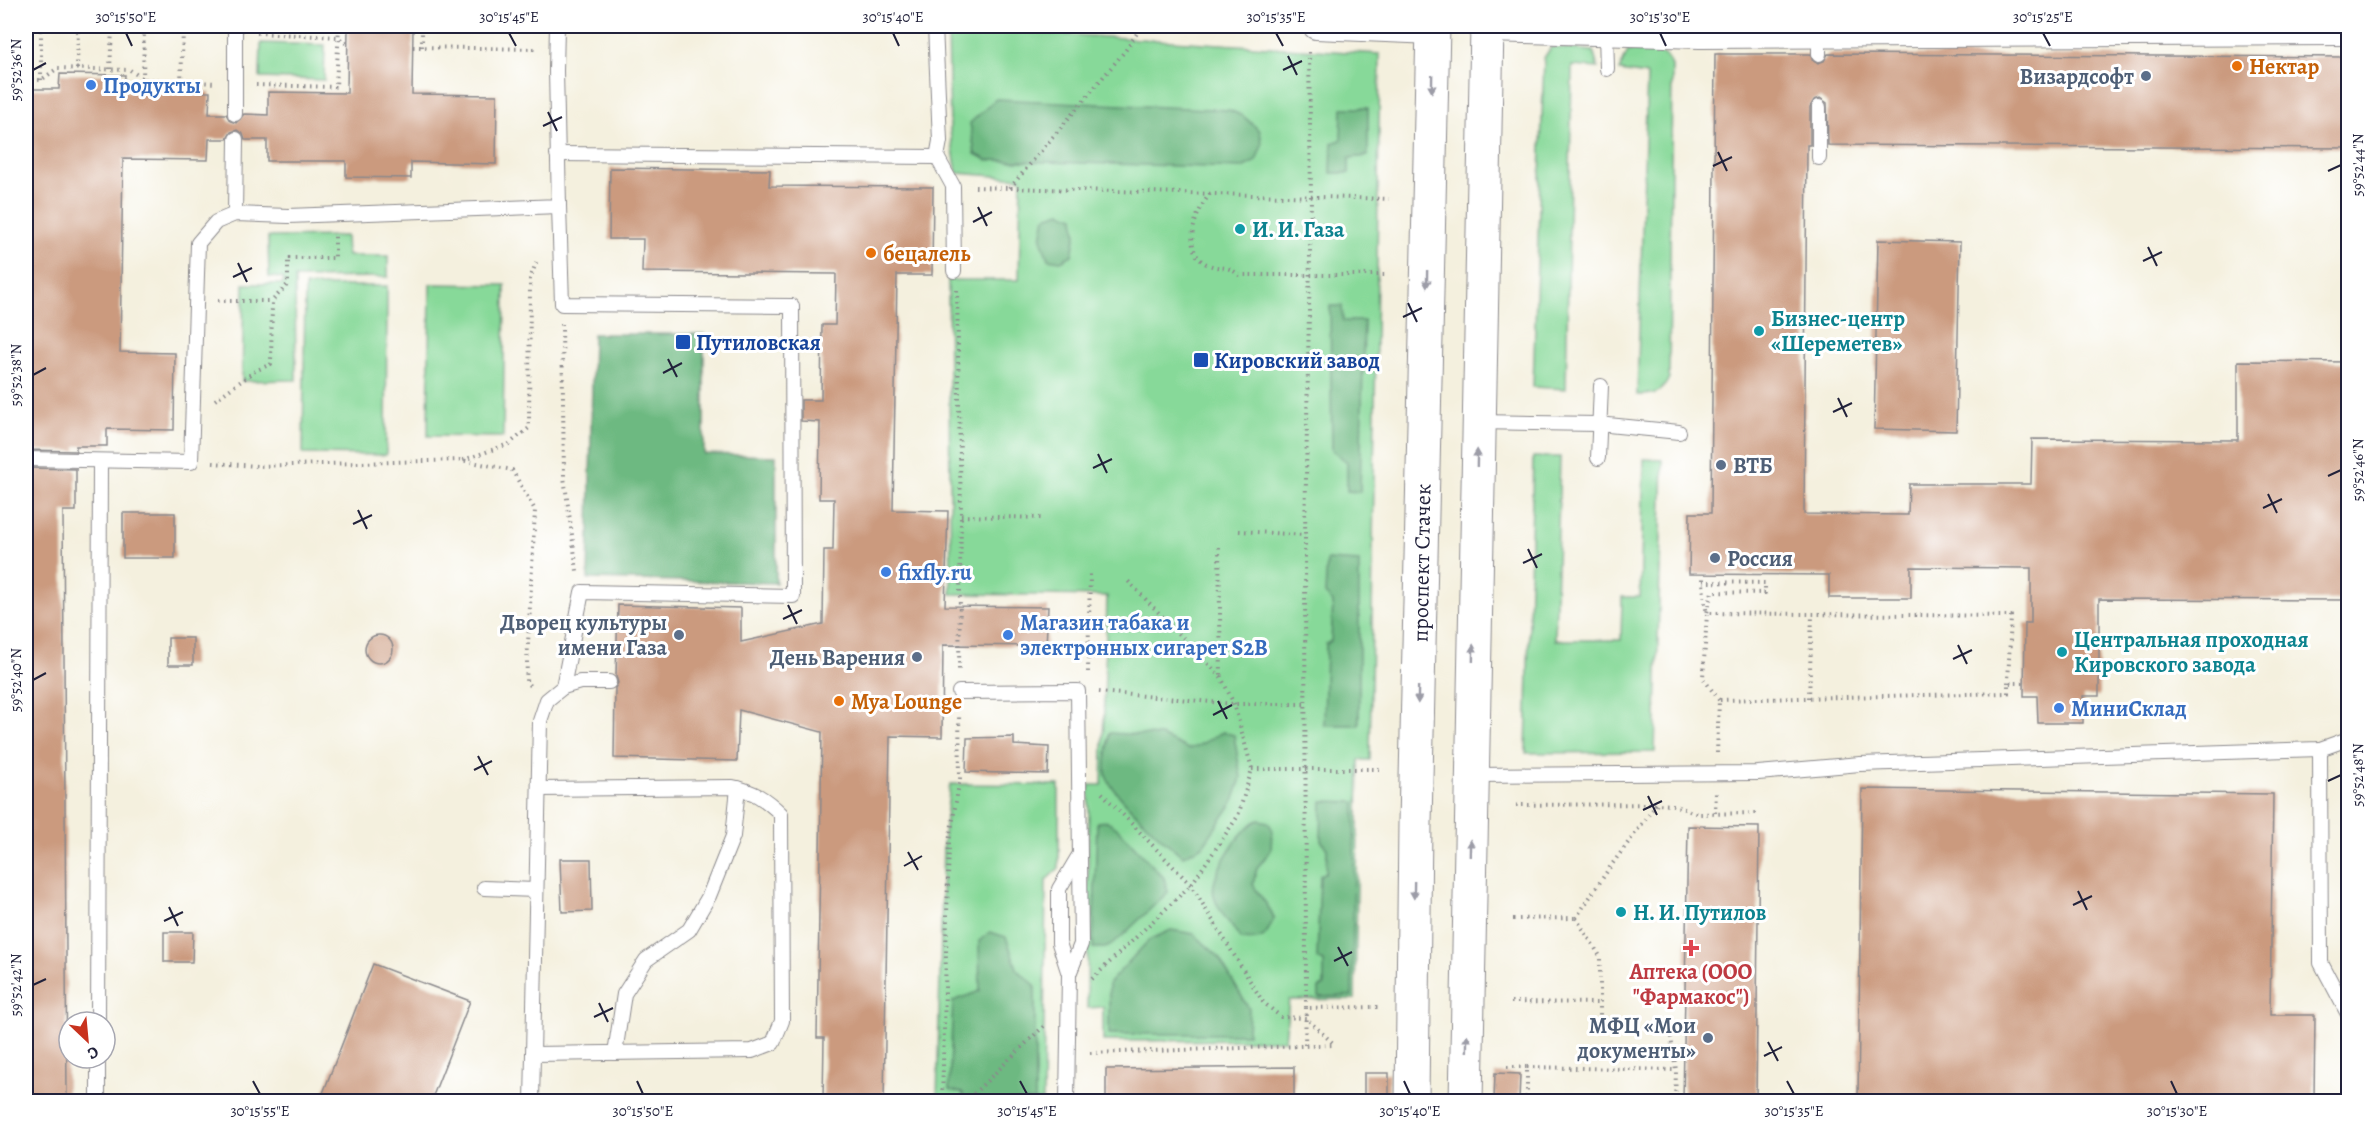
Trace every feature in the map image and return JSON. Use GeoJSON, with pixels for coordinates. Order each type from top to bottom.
{"type":"FeatureCollection","features":[{"type":"Feature","properties":{"kind":"main road"},"geometry":{"type":"LineString","coordinates":[[1466,1101],[1477,422],[1487,27]]}},
{"type":"Feature","properties":{"kind":"main road","name":"проспект Стачек"},"geometry":{"type":"LineString","coordinates":[[1413,1101],[1415,812],[1433,28]]}},
{"type":"Feature","properties":{"kind":"street"},"geometry":{"type":"LineString","coordinates":[[1487,27],[1606,32],[1752,30],[1819,44],[2349,32]]}},
{"type":"Feature","properties":{"kind":"street"},"geometry":{"type":"LineString","coordinates":[[1312,34],[1433,28]]}},
{"type":"Feature","properties":{"kind":"lane"},"geometry":{"type":"LineString","coordinates":[[557,26],[557,154],[562,304],[792,306],[793,596],[582,592],[563,687]]}},
{"type":"Feature","properties":{"kind":"lane"},"geometry":{"type":"LineString","coordinates":[[935,26],[940,141],[938,157],[953,186],[954,272]]}},
{"type":"Feature","properties":{"kind":"lane"},"geometry":{"type":"LineString","coordinates":[[235,29],[236,114]]}},
{"type":"Feature","properties":{"kind":"lane"},"geometry":{"type":"LineString","coordinates":[[1606,32],[1607,69]]}},
{"type":"Feature","properties":{"kind":"lane"},"geometry":{"type":"LineString","coordinates":[[1819,107],[1819,158]]}},
{"type":"Feature","properties":{"kind":"lane"},"geometry":{"type":"LineString","coordinates":[[235,214],[236,139]]}},
{"type":"Feature","properties":{"kind":"lane"},"geometry":{"type":"LineString","coordinates":[[557,154],[938,157]]}},
{"type":"Feature","properties":{"kind":"lane"},"geometry":{"type":"LineString","coordinates":[[26,459],[191,462],[198,243],[216,222],[235,214],[334,214],[559,206]]}},
{"type":"Feature","properties":{"kind":"lane"},"geometry":{"type":"LineString","coordinates":[[1598,458],[1601,386]]}},
{"type":"Feature","properties":{"kind":"lane"},"geometry":{"type":"LineString","coordinates":[[1477,422],[1598,424],[1679,432]]}},
{"type":"Feature","properties":{"kind":"lane"},"geometry":{"type":"LineString","coordinates":[[98,1010],[100,461]]}},
{"type":"Feature","properties":{"kind":"lane"},"geometry":{"type":"LineString","coordinates":[[532,1101],[540,721],[547,700],[563,687],[580,682],[609,682]]}},
{"type":"Feature","properties":{"kind":"lane"},"geometry":{"type":"LineString","coordinates":[[959,692],[1082,691],[1078,759],[1081,944],[1069,974]]}},
{"type":"Feature","properties":{"kind":"lane"},"geometry":{"type":"LineString","coordinates":[[1471,775],[1716,774],[1860,764],[2320,749],[2349,739]]}},
{"type":"Feature","properties":{"kind":"lane"},"geometry":{"type":"LineString","coordinates":[[2320,749],[2321,963],[2349,1014]]}},
{"type":"Feature","properties":{"kind":"lane"},"geometry":{"type":"LineString","coordinates":[[533,1054],[752,1052],[773,1043],[782,1021],[781,814],[767,800],[738,788],[539,789]]}},
{"type":"Feature","properties":{"kind":"lane"},"geometry":{"type":"LineString","coordinates":[[615,1053],[624,994],[646,960],[689,930],[710,896],[733,836],[738,788]]}},
{"type":"Feature","properties":{"kind":"lane"},"geometry":{"type":"LineString","coordinates":[[1067,1101],[1069,974],[1059,943],[1059,889],[1079,856]]}},
{"type":"Feature","properties":{"kind":"lane"},"geometry":{"type":"LineString","coordinates":[[484,888],[536,890]]}},
{"type":"Feature","properties":{"kind":"lane"},"geometry":{"type":"LineString","coordinates":[[98,1070],[98,1101]]}},
{"type":"Feature","properties":{"kind":"path"},"geometry":{"type":"LineString","coordinates":[[26,80],[41,80],[58,68],[110,69],[130,70],[143,79],[336,87],[339,26]]}},
{"type":"Feature","properties":{"kind":"path"},"geometry":{"type":"LineString","coordinates":[[422,26],[422,47]]}},
{"type":"Feature","properties":{"kind":"path"},"geometry":{"type":"LineString","coordinates":[[1010,188],[1125,51],[1142,26]]}},
{"type":"Feature","properties":{"kind":"path"},"geometry":{"type":"LineString","coordinates":[[26,27],[183,31],[235,29],[338,37],[348,45]]}},
{"type":"Feature","properties":{"kind":"path"},"geometry":{"type":"LineString","coordinates":[[41,27],[41,80]]}},
{"type":"Feature","properties":{"kind":"path"},"geometry":{"type":"LineString","coordinates":[[77,69],[78,28]]}},
{"type":"Feature","properties":{"kind":"path"},"geometry":{"type":"LineString","coordinates":[[110,69],[112,29]]}},
{"type":"Feature","properties":{"kind":"path"},"geometry":{"type":"LineString","coordinates":[[143,79],[144,30]]}},
{"type":"Feature","properties":{"kind":"path"},"geometry":{"type":"LineString","coordinates":[[181,82],[183,31]]}},
{"type":"Feature","properties":{"kind":"path"},"geometry":{"type":"LineString","coordinates":[[1305,1045],[1307,769],[1305,535],[1312,34]]}},
{"type":"Feature","properties":{"kind":"path"},"geometry":{"type":"LineString","coordinates":[[413,47],[556,50]]}},
{"type":"Feature","properties":{"kind":"path"},"geometry":{"type":"LineString","coordinates":[[953,186],[1389,200]]}},
{"type":"Feature","properties":{"kind":"path"},"geometry":{"type":"LineString","coordinates":[[1210,194],[1200,206],[1193,227],[1193,245],[1198,256],[1208,265],[1230,267],[1239,275],[1388,275]]}},
{"type":"Feature","properties":{"kind":"path"},"geometry":{"type":"LineString","coordinates":[[192,429],[219,396],[255,371],[272,364],[272,301],[288,284],[288,258],[335,258],[334,214]]}},
{"type":"Feature","properties":{"kind":"path"},"geometry":{"type":"LineString","coordinates":[[461,460],[509,444],[529,428],[530,279],[538,258]]}},
{"type":"Feature","properties":{"kind":"path"},"geometry":{"type":"LineString","coordinates":[[196,301],[272,301]]}},
{"type":"Feature","properties":{"kind":"path"},"geometry":{"type":"LineString","coordinates":[[562,304],[564,477],[573,553],[582,592]]}},
{"type":"Feature","properties":{"kind":"path"},"geometry":{"type":"LineString","coordinates":[[191,462],[257,466],[461,460],[512,470],[535,510],[526,682],[547,700]]}},
{"type":"Feature","properties":{"kind":"path"},"geometry":{"type":"LineString","coordinates":[[961,516],[1043,518]]}},
{"type":"Feature","properties":{"kind":"path"},"geometry":{"type":"LineString","coordinates":[[1239,531],[1305,535]]}},
{"type":"Feature","properties":{"kind":"path"},"geometry":{"type":"LineString","coordinates":[[1219,546],[1221,678]]}},
{"type":"Feature","properties":{"kind":"path"},"geometry":{"type":"LineString","coordinates":[[1090,574],[1082,691],[1234,704],[1305,704]]}},
{"type":"Feature","properties":{"kind":"path"},"geometry":{"type":"LineString","coordinates":[[1703,574],[1707,613]]}},
{"type":"Feature","properties":{"kind":"path"},"geometry":{"type":"LineString","coordinates":[[965,1101],[1191,885],[1238,816],[1252,769],[1234,704],[1221,678],[1126,579]]}},
{"type":"Feature","properties":{"kind":"path"},"geometry":{"type":"LineString","coordinates":[[1703,582],[1765,583],[1765,593],[1712,592],[1707,613],[1703,678],[1719,700],[1715,813]]}},
{"type":"Feature","properties":{"kind":"path"},"geometry":{"type":"LineString","coordinates":[[1707,613],[2011,616],[2008,693],[1719,700]]}},
{"type":"Feature","properties":{"kind":"path"},"geometry":{"type":"LineString","coordinates":[[1809,698],[1812,614]]}},
{"type":"Feature","properties":{"kind":"path"},"geometry":{"type":"LineString","coordinates":[[2008,683],[2024,683]]}},
{"type":"Feature","properties":{"kind":"path"},"geometry":{"type":"LineString","coordinates":[[1068,1051],[1097,1053],[1335,1045],[1306,1018],[1281,1017],[1263,1002],[1191,885],[1099,791],[1078,759]]}},
{"type":"Feature","properties":{"kind":"path"},"geometry":{"type":"LineString","coordinates":[[1252,769],[1382,770]]}},
{"type":"Feature","properties":{"kind":"path"},"geometry":{"type":"LineString","coordinates":[[1576,918],[1610,867],[1657,804]]}},
{"type":"Feature","properties":{"kind":"path"},"geometry":{"type":"LineString","coordinates":[[1516,805],[1657,804],[1673,805],[1698,814],[1759,813]]}},
{"type":"Feature","properties":{"kind":"path"},"geometry":{"type":"LineString","coordinates":[[1513,920],[1576,918]]}},
{"type":"Feature","properties":{"kind":"path"},"geometry":{"type":"LineString","coordinates":[[1576,918],[1600,956],[1600,1022]]}},
{"type":"Feature","properties":{"kind":"path"},"geometry":{"type":"LineString","coordinates":[[1511,1002],[1600,1003]]}},
{"type":"Feature","properties":{"kind":"path"},"geometry":{"type":"LineString","coordinates":[[1306,1008],[1378,1007]]}},
{"type":"Feature","properties":{"kind":"path"},"geometry":{"type":"LineString","coordinates":[[1669,1025],[1676,1070],[1675,1101]]}},
{"type":"Feature","properties":{"kind":"path"},"geometry":{"type":"LineString","coordinates":[[1507,1067],[1676,1070]]}},
{"type":"Feature","properties":{"kind":"path"},"geometry":{"type":"LineString","coordinates":[[1527,1067],[1527,1101]]}},
{"type":"Feature","properties":{"kind":"green space"},"geometry":{"type":"Polygon","coordinates":[[[948,27],[1380,54],[1370,760],[1359,760],[1355,999],[1289,1000],[1285,1040],[1103,1041],[1103,1007],[1087,1008],[1089,785],[1102,785],[1107,596],[951,594],[948,280],[1019,280],[1021,178],[957,173],[950,132],[948,27]]]}},
{"type":"Feature","properties":{"kind":"green space"},"geometry":{"type":"Polygon","coordinates":[[[261,43],[325,45],[324,80],[260,78],[261,43]]]}},
{"type":"Feature","properties":{"kind":"green space"},"geometry":{"type":"Polygon","coordinates":[[[1551,47],[1593,51],[1598,68],[1572,66],[1566,389],[1533,387],[1544,58],[1551,47]]]}},
{"type":"Feature","properties":{"kind":"green space"},"geometry":{"type":"Polygon","coordinates":[[[1628,51],[1660,52],[1672,66],[1669,378],[1660,390],[1643,395],[1637,395],[1647,75],[1619,71],[1628,51]]]}},
{"type":"Feature","properties":{"kind":"green space"},"geometry":{"type":"Polygon","coordinates":[[[996,99],[1229,110],[1243,116],[1260,131],[1262,145],[1256,161],[1242,168],[987,160],[975,154],[970,123],[996,99]]]}},
{"type":"Feature","properties":{"kind":"green space"},"geometry":{"type":"Polygon","coordinates":[[[1342,108],[1368,108],[1368,156],[1349,158],[1349,173],[1331,173],[1332,143],[1341,140],[1342,108]]]}},
{"type":"Feature","properties":{"kind":"green space"},"geometry":{"type":"Polygon","coordinates":[[[1061,212],[1074,217],[1076,234],[1072,255],[1061,261],[1048,259],[1041,239],[1045,217],[1061,212]]]}},
{"type":"Feature","properties":{"kind":"green space"},"geometry":{"type":"Polygon","coordinates":[[[346,236],[347,256],[388,256],[388,277],[295,278],[296,380],[242,381],[244,284],[283,284],[283,278],[269,277],[268,237],[346,236]]]}},
{"type":"Feature","properties":{"kind":"green space"},"geometry":{"type":"Polygon","coordinates":[[[430,284],[505,285],[503,437],[428,436],[430,284]]]}},
{"type":"Feature","properties":{"kind":"green space"},"geometry":{"type":"Polygon","coordinates":[[[305,286],[387,286],[386,455],[303,454],[305,286]]]}},
{"type":"Feature","properties":{"kind":"green space"},"geometry":{"type":"Polygon","coordinates":[[[1330,306],[1342,306],[1343,321],[1364,321],[1360,492],[1347,491],[1347,462],[1332,450],[1330,306]]]}},
{"type":"Feature","properties":{"kind":"green space"},"geometry":{"type":"Polygon","coordinates":[[[593,334],[704,334],[704,454],[776,456],[776,583],[588,579],[593,334]]]}},
{"type":"Feature","properties":{"kind":"green space"},"geometry":{"type":"Polygon","coordinates":[[[1533,457],[1560,457],[1555,640],[1621,640],[1622,597],[1640,597],[1644,459],[1663,460],[1655,752],[1526,753],[1533,457]]]}},
{"type":"Feature","properties":{"kind":"green space"},"geometry":{"type":"Polygon","coordinates":[[[1327,560],[1359,562],[1359,725],[1324,725],[1326,644],[1331,641],[1333,602],[1325,594],[1327,560]]]}},
{"type":"Feature","properties":{"kind":"green space"},"geometry":{"type":"Polygon","coordinates":[[[1223,732],[1234,735],[1241,778],[1233,802],[1203,846],[1183,856],[1140,818],[1117,794],[1110,783],[1106,775],[1109,733],[1161,736],[1188,749],[1223,732]]]}},
{"type":"Feature","properties":{"kind":"green space"},"geometry":{"type":"Polygon","coordinates":[[[950,784],[1059,785],[1059,868],[1046,880],[1043,1101],[937,1102],[943,843],[950,784]]]}},
{"type":"Feature","properties":{"kind":"green space"},"geometry":{"type":"Polygon","coordinates":[[[1322,801],[1355,802],[1352,996],[1319,997],[1319,988],[1324,986],[1324,962],[1317,959],[1320,875],[1326,872],[1327,849],[1321,840],[1322,801]]]}},
{"type":"Feature","properties":{"kind":"green space"},"geometry":{"type":"Polygon","coordinates":[[[1259,820],[1268,822],[1272,829],[1271,850],[1257,868],[1253,884],[1274,918],[1263,937],[1241,939],[1219,907],[1213,888],[1221,865],[1235,842],[1259,820]]]}},
{"type":"Feature","properties":{"kind":"green space"},"geometry":{"type":"Polygon","coordinates":[[[1107,821],[1118,829],[1164,878],[1168,892],[1120,938],[1105,948],[1093,948],[1097,822],[1107,821]]]}},
{"type":"Feature","properties":{"kind":"green space"},"geometry":{"type":"Polygon","coordinates":[[[1171,930],[1194,934],[1218,956],[1249,1009],[1248,1034],[1109,1034],[1109,983],[1149,940],[1171,930]]]}},
{"type":"Feature","properties":{"kind":"green space"},"geometry":{"type":"Polygon","coordinates":[[[990,932],[1006,937],[1018,971],[1035,985],[1035,1101],[963,1101],[963,1093],[949,1090],[953,1001],[980,991],[979,941],[990,932]]]}},
{"type":"Feature","properties":{"kind":"building"},"geometry":{"type":"Polygon","coordinates":[[[348,27],[413,28],[412,94],[497,95],[496,164],[411,162],[411,178],[346,177],[346,161],[267,161],[267,140],[245,140],[243,134],[237,130],[231,132],[227,139],[209,139],[208,160],[123,159],[120,352],[175,353],[174,430],[107,429],[107,446],[76,446],[76,451],[26,450],[26,89],[59,89],[60,74],[125,75],[124,91],[210,92],[209,114],[226,114],[230,121],[236,123],[244,114],[268,115],[268,92],[347,93],[348,27]]]}},
{"type":"Feature","properties":{"kind":"building"},"geometry":{"type":"Polygon","coordinates":[[[1715,54],[1810,54],[1812,59],[1818,63],[1824,61],[1828,54],[2349,57],[2349,148],[1828,145],[1827,103],[1820,98],[1814,100],[1810,107],[1810,145],[1807,145],[1804,514],[1908,515],[1909,484],[2031,484],[2032,439],[2238,440],[2238,361],[2349,362],[2349,600],[2099,599],[2099,696],[2083,696],[2083,723],[2038,723],[2037,696],[2024,696],[2025,623],[2031,623],[2031,568],[1911,567],[1911,598],[1829,598],[1829,575],[1689,574],[1690,513],[1711,513],[1715,54]]]}},
{"type":"Feature","properties":{"kind":"building","name":"Дворец культуры имени Газа"},"geometry":{"type":"Polygon","coordinates":[[[610,168],[770,170],[769,186],[933,187],[932,275],[897,275],[893,510],[948,511],[945,606],[1048,607],[1046,646],[943,645],[942,737],[890,736],[884,1101],[823,1101],[824,1038],[817,1038],[822,732],[739,710],[737,761],[614,758],[615,688],[618,683],[616,676],[618,605],[741,608],[741,642],[823,624],[824,550],[833,550],[834,499],[819,499],[820,422],[801,421],[801,400],[821,400],[822,325],[835,325],[836,274],[642,272],[643,239],[609,239],[610,168]]]}},
{"type":"Feature","properties":{"kind":"building"},"geometry":{"type":"Polygon","coordinates":[[[1878,240],[1960,242],[1956,431],[1874,429],[1878,240]]]}},
{"type":"Feature","properties":{"kind":"building"},"geometry":{"type":"Polygon","coordinates":[[[26,468],[76,469],[76,511],[63,511],[66,1010],[57,1010],[57,1070],[67,1070],[67,1101],[26,1101],[26,468]]]}},
{"type":"Feature","properties":{"kind":"building"},"geometry":{"type":"Polygon","coordinates":[[[123,513],[175,513],[175,558],[123,558],[123,513]]]}},
{"type":"Feature","properties":{"kind":"building"},"geometry":{"type":"Polygon","coordinates":[[[379,635],[389,639],[393,649],[389,659],[379,663],[369,659],[365,649],[369,639],[379,635]]]}},
{"type":"Feature","properties":{"kind":"building"},"geometry":{"type":"Polygon","coordinates":[[[168,638],[193,638],[193,665],[168,665],[168,638]]]}},
{"type":"Feature","properties":{"kind":"building"},"geometry":{"type":"Polygon","coordinates":[[[1014,737],[1014,745],[1049,747],[1048,774],[966,772],[967,738],[1014,737]]]}},
{"type":"Feature","properties":{"kind":"building"},"geometry":{"type":"Polygon","coordinates":[[[1862,789],[2273,794],[2270,1015],[2315,1015],[2314,1101],[1858,1101],[1862,789]]]}},
{"type":"Feature","properties":{"kind":"building"},"geometry":{"type":"Polygon","coordinates":[[[1688,826],[1759,827],[1756,1101],[1683,1101],[1688,826]]]}},
{"type":"Feature","properties":{"kind":"building"},"geometry":{"type":"Polygon","coordinates":[[[560,859],[591,859],[592,911],[562,912],[560,859]]]}},
{"type":"Feature","properties":{"kind":"building"},"geometry":{"type":"Polygon","coordinates":[[[164,932],[193,932],[192,962],[164,962],[164,932]]]}},
{"type":"Feature","properties":{"kind":"building"},"geometry":{"type":"Polygon","coordinates":[[[373,964],[470,1001],[431,1101],[320,1101],[373,964]]]}},
{"type":"Feature","properties":{"kind":"building"},"geometry":{"type":"Polygon","coordinates":[[[1294,1067],[1294,1101],[1106,1101],[1106,1069],[1294,1067]]]}},
{"type":"Feature","properties":{"kind":"building"},"geometry":{"type":"Polygon","coordinates":[[[1364,1073],[1389,1073],[1389,1101],[1364,1101],[1364,1073]]]}},
{"type":"Feature","properties":{"kind":"building"},"geometry":{"type":"Polygon","coordinates":[[[1495,1073],[1520,1074],[1519,1101],[1494,1101],[1495,1073]]]}},
{"type":"Feature","properties":{"kind":"place","name":"Нектар"},"geometry":{"type":"Point","coordinates":[2237,66]}},
{"type":"Feature","properties":{"kind":"place","name":"Визардсофт"},"geometry":{"type":"Point","coordinates":[2146,76]}},
{"type":"Feature","properties":{"kind":"place","name":"Продукты"},"geometry":{"type":"Point","coordinates":[91,85]}},
{"type":"Feature","properties":{"kind":"place","name":"И. И. Газа"},"geometry":{"type":"Point","coordinates":[1240,229]}},
{"type":"Feature","properties":{"kind":"place","name":"бецалель"},"geometry":{"type":"Point","coordinates":[871,253]}},
{"type":"Feature","properties":{"kind":"place","name":"Бизнес-центр «Шереметев»"},"geometry":{"type":"Point","coordinates":[1759,331]}},
{"type":"Feature","properties":{"kind":"place","name":"Путиловская"},"geometry":{"type":"Point","coordinates":[683,342]}},
{"type":"Feature","properties":{"kind":"place","name":"Кировский завод"},"geometry":{"type":"Point","coordinates":[1201,360]}},
{"type":"Feature","properties":{"kind":"place","name":"ВТБ"},"geometry":{"type":"Point","coordinates":[1721,465]}},
{"type":"Feature","properties":{"kind":"place","name":"Россия"},"geometry":{"type":"Point","coordinates":[1715,558]}},
{"type":"Feature","properties":{"kind":"place","name":"fixfly.ru"},"geometry":{"type":"Point","coordinates":[886,572]}},
{"type":"Feature","properties":{"kind":"place","name":"Дворец культуры имени Газа"},"geometry":{"type":"Point","coordinates":[679,635]}},
{"type":"Feature","properties":{"kind":"place","name":"Магазин табака и электронных сигарет S2B"},"geometry":{"type":"Point","coordinates":[1008,635]}},
{"type":"Feature","properties":{"kind":"place","name":"Центральная проходная Кировского завода"},"geometry":{"type":"Point","coordinates":[2062,652]}},
{"type":"Feature","properties":{"kind":"place","name":"День Варения"},"geometry":{"type":"Point","coordinates":[917,657]}},
{"type":"Feature","properties":{"kind":"place","name":"Mya Lounge"},"geometry":{"type":"Point","coordinates":[839,701]}},
{"type":"Feature","properties":{"kind":"place","name":"МиниСклад"},"geometry":{"type":"Point","coordinates":[2059,708]}},
{"type":"Feature","properties":{"kind":"place","name":"Н. И. Путилов"},"geometry":{"type":"Point","coordinates":[1621,912]}},
{"type":"Feature","properties":{"kind":"place","name":"Аптека (ООО \"Фармакос\")"},"geometry":{"type":"Point","coordinates":[1691,948]}},
{"type":"Feature","properties":{"kind":"place","name":"МФЦ «Мои документы»"},"geometry":{"type":"Point","coordinates":[1708,1038]}}]}
